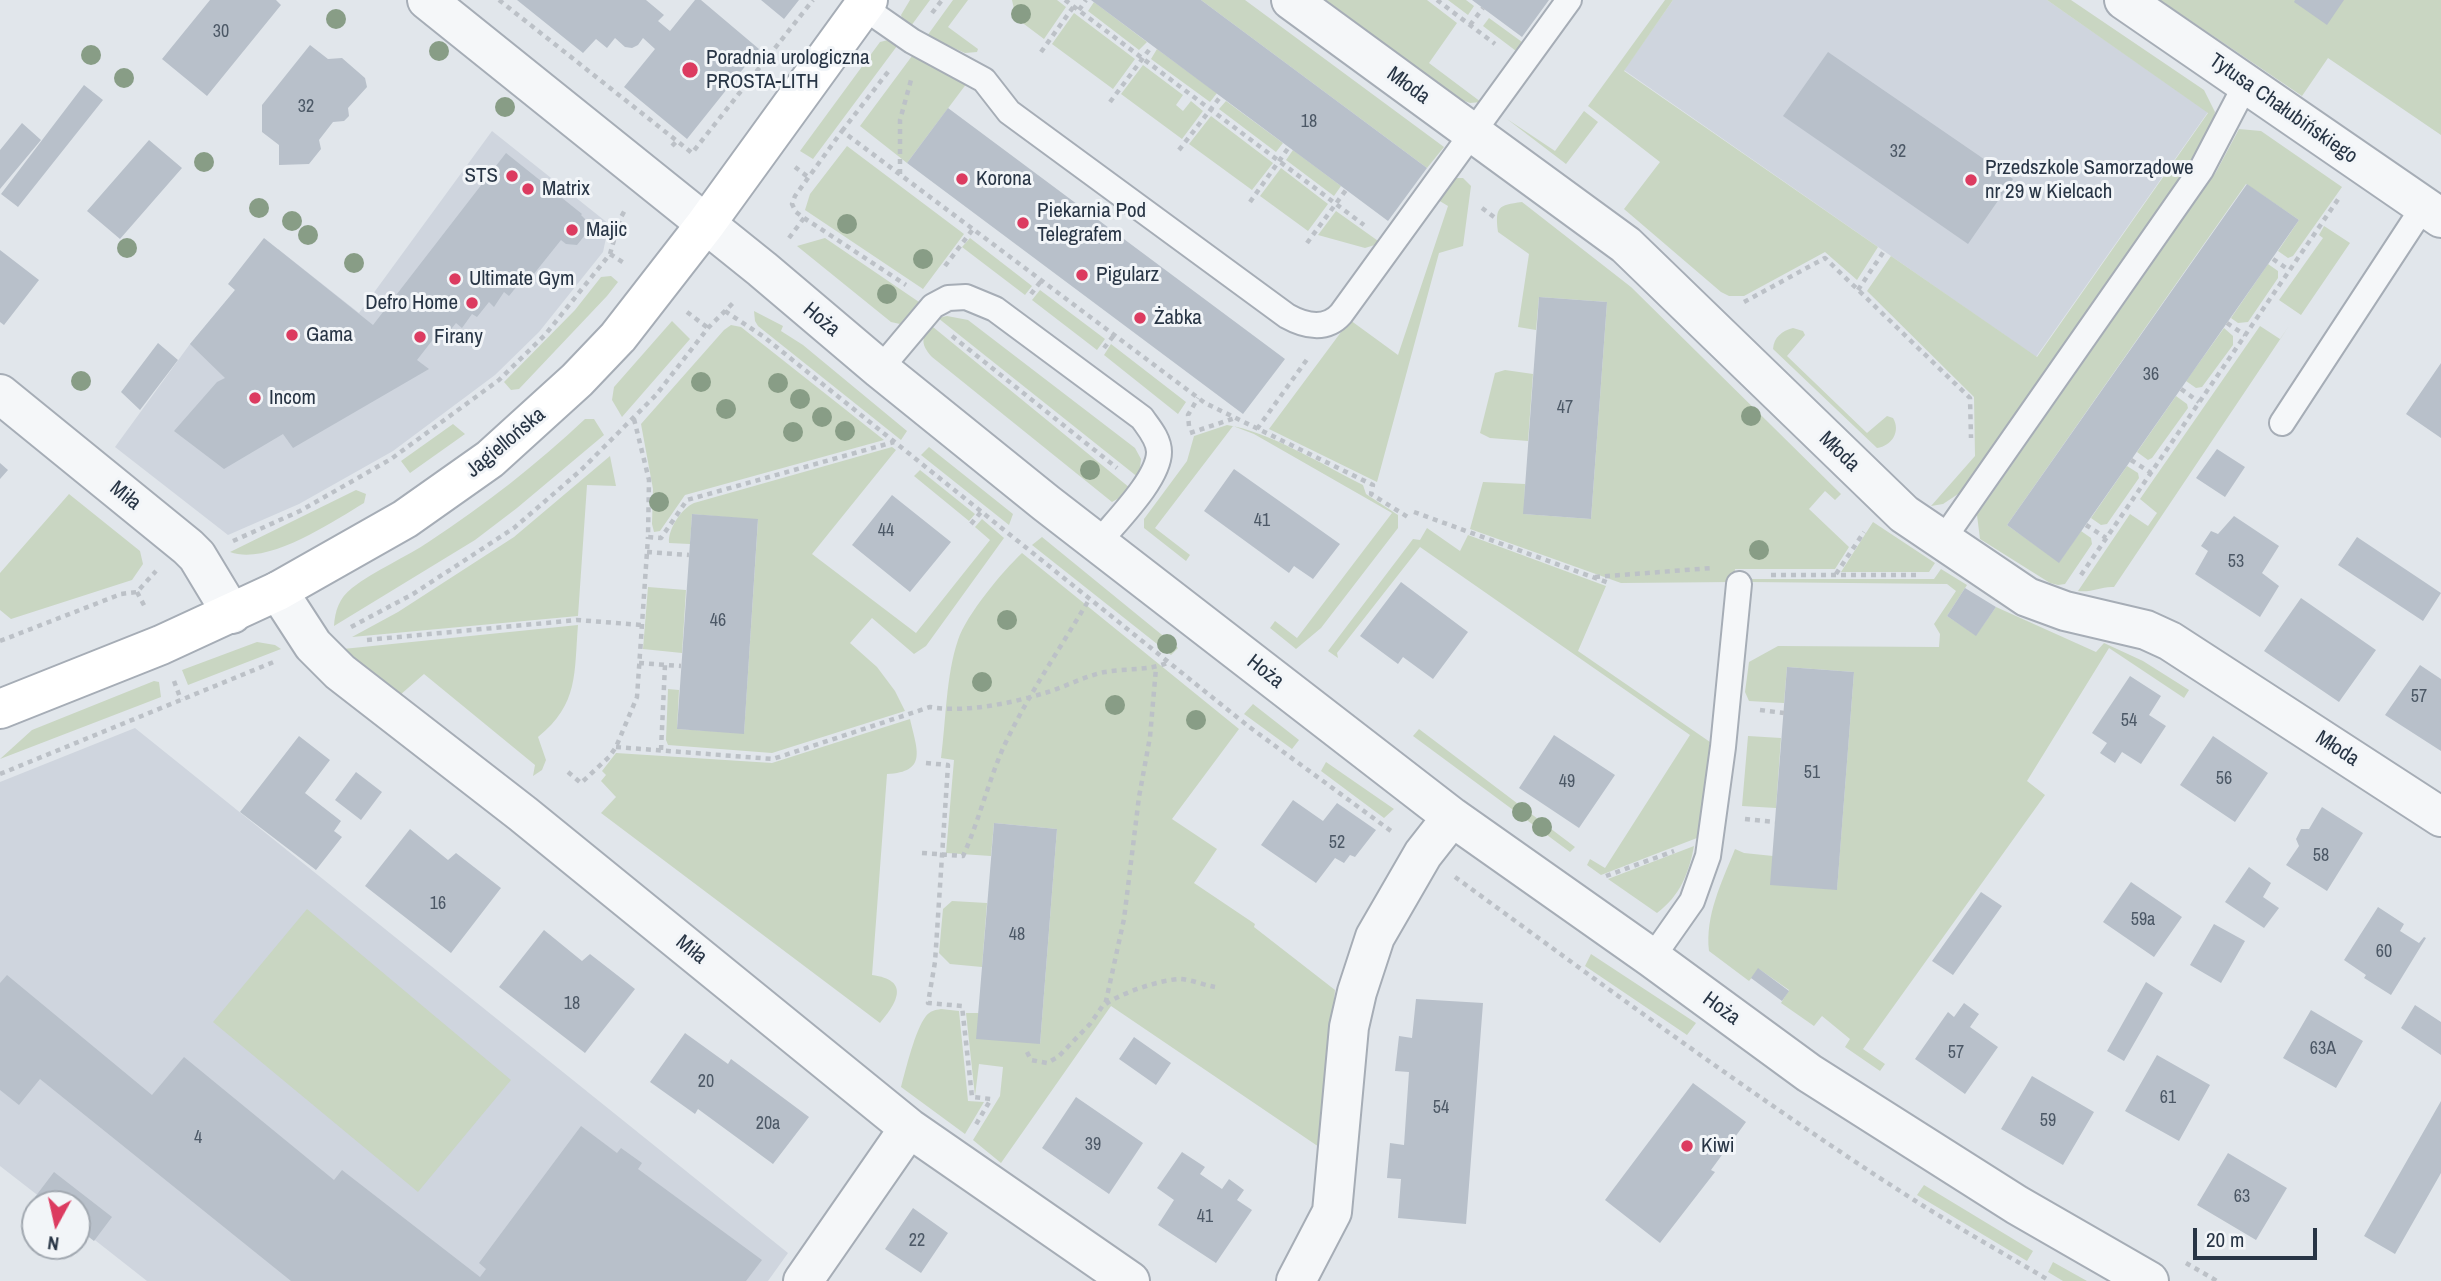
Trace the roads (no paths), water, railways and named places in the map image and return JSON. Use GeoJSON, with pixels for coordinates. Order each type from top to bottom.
{"type":"FeatureCollection","features":[{"type":"Feature","properties":{"kind":"street","name":"Hoża"},"geometry":{"type":"LineString","coordinates":[[427,0],[762,269],[880,369],[1046,503],[1452,817],[1653,958],[1809,1073],[2017,1205],[2149,1281]]}},
{"type":"Feature","properties":{"kind":"street","name":"Młoda"},"geometry":{"type":"LineString","coordinates":[[1291,0],[1548,186],[1634,252],[1904,514],[1942,541],[2034,600],[2065,611],[2146,630],[2170,641],[2441,817]]}},
{"type":"Feature","properties":{"kind":"street","name":"Tytusa Chałubińskiego"},"geometry":{"type":"LineString","coordinates":[[2124,0],[2432,212]]}},
{"type":"Feature","properties":{"kind":"street","name":"Jagiellońska"},"geometry":{"type":"LineString","coordinates":[[0,709],[161,645],[278,592],[405,519],[513,440],[618,337],[705,225],[866,3]]}},
{"type":"Feature","properties":{"kind":"street","name":"Miła"},"geometry":{"type":"LineString","coordinates":[[0,394],[188,547],[197,556],[232,614]]}},
{"type":"Feature","properties":{"kind":"street","name":"Miła"},"geometry":{"type":"LineString","coordinates":[[278,592],[313,645],[340,672],[523,814],[909,1128],[1130,1281]]}},
{"type":"Feature","properties":{"kind":"street"},"geometry":{"type":"LineString","coordinates":[[1296,1281],[1332,1212],[1349,1027],[1360,981],[1375,937],[1423,855],[1452,817]]}},
{"type":"Feature","properties":{"kind":"street"},"geometry":{"type":"LineString","coordinates":[[803,1281],[909,1128]]}},
{"type":"Feature","properties":{"kind":"lane"},"geometry":{"type":"LineString","coordinates":[[866,3],[912,41],[980,77],[1009,112],[1287,316],[1302,323],[1322,325],[1331,324],[1336,319],[1569,0]]}},
{"type":"Feature","properties":{"kind":"lane"},"geometry":{"type":"LineString","coordinates":[[1942,541],[2201,170],[2246,83]]}},
{"type":"Feature","properties":{"kind":"lane"},"geometry":{"type":"LineString","coordinates":[[2282,423],[2432,212]]}},
{"type":"Feature","properties":{"kind":"lane"},"geometry":{"type":"LineString","coordinates":[[880,369],[933,306],[948,298],[966,297],[995,309],[1142,418],[1158,446],[1155,470],[1099,542]]}},
{"type":"Feature","properties":{"kind":"lane"},"geometry":{"type":"LineString","coordinates":[[1653,958],[1692,901],[1704,870],[1712,836],[1740,579]]}},
{"type":"Feature","properties":{"kind":"place","name":"Poradnia urologiczna PROSTA-LITH"},"geometry":{"type":"Point","coordinates":[690,70]}},
{"type":"Feature","properties":{"kind":"place","name":"STS"},"geometry":{"type":"Point","coordinates":[512,176]}},
{"type":"Feature","properties":{"kind":"place","name":"Korona"},"geometry":{"type":"Point","coordinates":[962,179]}},
{"type":"Feature","properties":{"kind":"place","name":"Przedszkole Samorządowe nr 29 w Kielcach"},"geometry":{"type":"Point","coordinates":[1971,180]}},
{"type":"Feature","properties":{"kind":"place","name":"Matrix"},"geometry":{"type":"Point","coordinates":[528,189]}},
{"type":"Feature","properties":{"kind":"place","name":"Piekarnia Pod Telegrafem"},"geometry":{"type":"Point","coordinates":[1023,223]}},
{"type":"Feature","properties":{"kind":"place","name":"Majic"},"geometry":{"type":"Point","coordinates":[572,230]}},
{"type":"Feature","properties":{"kind":"place","name":"Pigularz"},"geometry":{"type":"Point","coordinates":[1082,275]}},
{"type":"Feature","properties":{"kind":"place","name":"Ultimate Gym"},"geometry":{"type":"Point","coordinates":[455,279]}},
{"type":"Feature","properties":{"kind":"place","name":"Defro Home"},"geometry":{"type":"Point","coordinates":[472,303]}},
{"type":"Feature","properties":{"kind":"place","name":"Żabka"},"geometry":{"type":"Point","coordinates":[1140,318]}},
{"type":"Feature","properties":{"kind":"place","name":"Gama"},"geometry":{"type":"Point","coordinates":[292,335]}},
{"type":"Feature","properties":{"kind":"place","name":"Firany"},"geometry":{"type":"Point","coordinates":[420,337]}},
{"type":"Feature","properties":{"kind":"place","name":"Incom"},"geometry":{"type":"Point","coordinates":[255,398]}},
{"type":"Feature","properties":{"kind":"place","name":"Kiwi"},"geometry":{"type":"Point","coordinates":[1687,1146]}}]}
